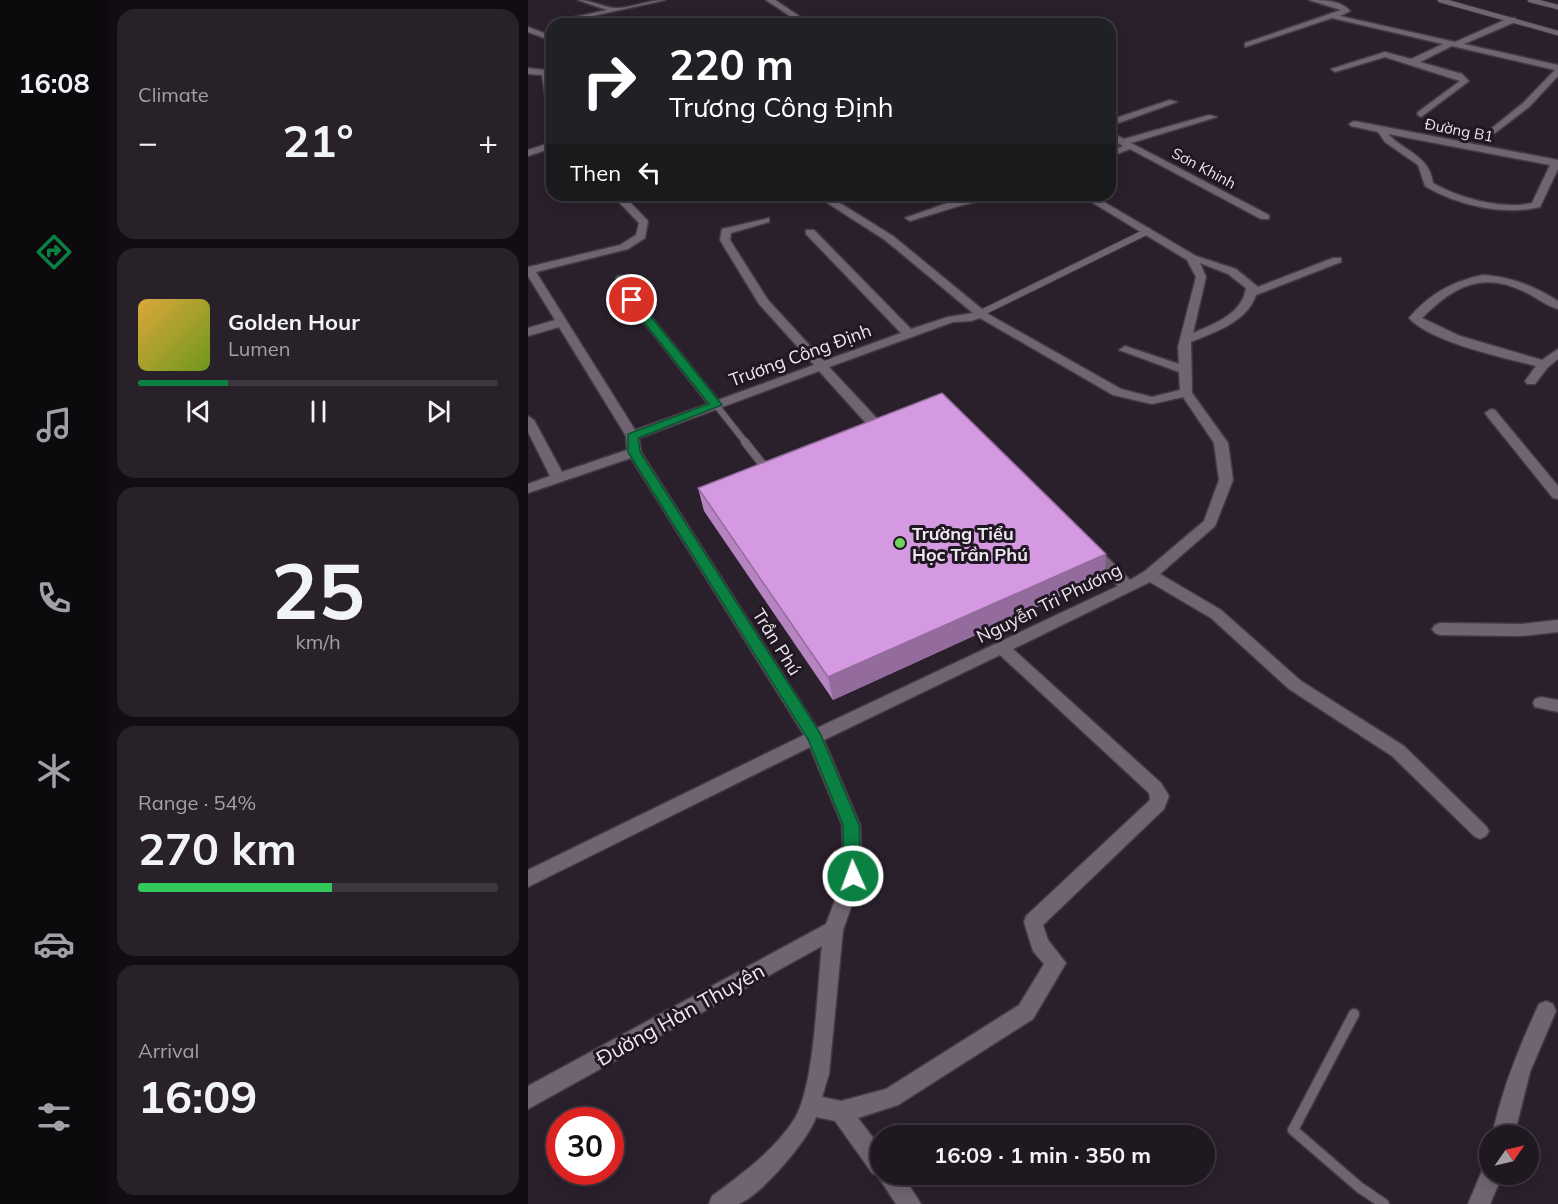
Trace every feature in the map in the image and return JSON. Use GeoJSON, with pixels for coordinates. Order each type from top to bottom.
{"type":"FeatureCollection","features":[{"type":"Feature","properties":{"kind":"street"},"geometry":{"type":"LineString","coordinates":[[587,0],[615,10]]}},
{"type":"Feature","properties":{"kind":"street"},"geometry":{"type":"LineString","coordinates":[[580,18],[661,0]]}},
{"type":"Feature","properties":{"kind":"street"},"geometry":{"type":"LineString","coordinates":[[770,0],[798,18]]}},
{"type":"Feature","properties":{"kind":"street"},"geometry":{"type":"LineString","coordinates":[[1248,45],[1344,13],[1346,9],[1313,0]]}},
{"type":"Feature","properties":{"kind":"street"},"geometry":{"type":"LineString","coordinates":[[1332,16],[1558,69],[1526,105],[1495,130]]}},
{"type":"Feature","properties":{"kind":"street"},"geometry":{"type":"LineString","coordinates":[[1412,62],[1512,20]]}},
{"type":"Feature","properties":{"kind":"street"},"geometry":{"type":"LineString","coordinates":[[530,29],[546,26]]}},
{"type":"Feature","properties":{"kind":"street"},"geometry":{"type":"LineString","coordinates":[[530,29],[546,36]]}},
{"type":"Feature","properties":{"kind":"street"},"geometry":{"type":"LineString","coordinates":[[1335,69],[1385,54],[1459,76],[1465,81],[1421,114]]}},
{"type":"Feature","properties":{"kind":"street"},"geometry":{"type":"LineString","coordinates":[[528,71],[546,70]]}},
{"type":"Feature","properties":{"kind":"street"},"geometry":{"type":"LineString","coordinates":[[1116,121],[1173,102]]}},
{"type":"Feature","properties":{"kind":"street"},"geometry":{"type":"LineString","coordinates":[[1116,150],[1126,144],[1212,117]]}},
{"type":"Feature","properties":{"kind":"street","name":"Đường B1"},"geometry":{"type":"LineString","coordinates":[[1354,124],[1557,163]]}},
{"type":"Feature","properties":{"kind":"street"},"geometry":{"type":"LineString","coordinates":[[1382,130],[1386,138],[1420,162],[1426,170],[1428,184],[1432,187],[1452,195],[1522,209],[1536,205],[1557,163]]}},
{"type":"Feature","properties":{"kind":"street","name":"Sơn Khinh"},"geometry":{"type":"LineString","coordinates":[[1116,138],[1265,217]]}},
{"type":"Feature","properties":{"kind":"street"},"geometry":{"type":"LineString","coordinates":[[528,153],[546,147]]}},
{"type":"Feature","properties":{"kind":"street","name":"Trần Phú"},"geometry":{"type":"LineString","coordinates":[[622,201],[644,223],[641,237],[624,247],[529,271],[814,737],[851,825],[853,876],[833,930],[819,1074],[804,1124],[764,1171],[720,1204]]}},
{"type":"Feature","properties":{"kind":"street"},"geometry":{"type":"LineString","coordinates":[[830,201],[889,238],[981,313],[1118,392],[1140,399],[1158,400],[1168,395],[1186,393],[1186,340],[1201,277],[1192,258]]}},
{"type":"Feature","properties":{"kind":"street"},"geometry":{"type":"LineString","coordinates":[[910,218],[968,201]]}},
{"type":"Feature","properties":{"kind":"street"},"geometry":{"type":"LineString","coordinates":[[1096,201],[1192,258],[1211,262],[1236,273],[1252,287],[1252,293],[1239,313],[1223,324],[1186,340]]}},
{"type":"Feature","properties":{"kind":"street"},"geometry":{"type":"LineString","coordinates":[[765,220],[726,231],[726,240],[763,302],[879,429]]}},
{"type":"Feature","properties":{"kind":"street"},"geometry":{"type":"LineString","coordinates":[[810,232],[909,334]]}},
{"type":"Feature","properties":{"kind":"street"},"geometry":{"type":"LineString","coordinates":[[1252,293],[1337,260]]}},
{"type":"Feature","properties":{"kind":"street"},"geometry":{"type":"LineString","coordinates":[[622,278],[632,300],[716,405]]}},
{"type":"Feature","properties":{"kind":"street"},"geometry":{"type":"LineString","coordinates":[[1544,364],[1432,331],[1415,318],[1434,297],[1452,286],[1484,278],[1501,279],[1529,288],[1558,306]]}},
{"type":"Feature","properties":{"kind":"street","name":"Trương Công Định"},"geometry":{"type":"LineString","coordinates":[[528,489],[558,478],[716,405],[952,319],[971,318],[981,313]]}},
{"type":"Feature","properties":{"kind":"street"},"geometry":{"type":"LineString","coordinates":[[528,332],[562,322]]}},
{"type":"Feature","properties":{"kind":"street"},"geometry":{"type":"LineString","coordinates":[[1125,350],[1185,370]]}},
{"type":"Feature","properties":{"kind":"street"},"geometry":{"type":"LineString","coordinates":[[1531,381],[1544,364],[1558,352]]}},
{"type":"Feature","properties":{"kind":"street","name":"Nguyễn Tri Phương"},"geometry":{"type":"LineString","coordinates":[[528,879],[814,737],[1150,575],[1210,523],[1226,480],[1221,443],[1186,393]]}},
{"type":"Feature","properties":{"kind":"street"},"geometry":{"type":"LineString","coordinates":[[1491,412],[1558,495]]}},
{"type":"Feature","properties":{"kind":"street"},"geometry":{"type":"LineString","coordinates":[[528,420],[558,478]]}},
{"type":"Feature","properties":{"kind":"street"},"geometry":{"type":"LineString","coordinates":[[1078,538],[1128,587]]}},
{"type":"Feature","properties":{"kind":"street"},"geometry":{"type":"LineString","coordinates":[[1150,575],[1216,614],[1295,685],[1398,751],[1480,831]]}},
{"type":"Feature","properties":{"kind":"street"},"geometry":{"type":"LineString","coordinates":[[1440,629],[1521,630],[1558,627]]}},
{"type":"Feature","properties":{"kind":"street"},"geometry":{"type":"LineString","coordinates":[[810,1105],[841,1112],[891,1098],[1026,1011],[1056,963],[1040,945],[1033,922],[1158,804],[1160,796],[1155,788],[1002,648]]}},
{"type":"Feature","properties":{"kind":"street"},"geometry":{"type":"LineString","coordinates":[[1541,703],[1558,706]]}},
{"type":"Feature","properties":{"kind":"street","name":"Đường Hàn Thuyên"},"geometry":{"type":"LineString","coordinates":[[528,1098],[833,930]]}},
{"type":"Feature","properties":{"kind":"street"},"geometry":{"type":"LineString","coordinates":[[1505,1125],[1510,1098],[1524,1057],[1546,1011]]}},
{"type":"Feature","properties":{"kind":"street"},"geometry":{"type":"LineString","coordinates":[[841,1112],[870,1151]]}},
{"type":"Feature","properties":{"kind":"street"},"geometry":{"type":"LineString","coordinates":[[896,1185],[910,1204]]}},
{"type":"Feature","properties":{"kind":"street"},"geometry":{"type":"LineString","coordinates":[[1479,1204],[1487,1185]]}},
{"type":"Feature","properties":{"kind":"lane"},"geometry":{"type":"LineString","coordinates":[[1440,0],[1558,33]]}},
{"type":"Feature","properties":{"kind":"lane"},"geometry":{"type":"LineString","coordinates":[[1530,0],[1558,7]]}},
{"type":"Feature","properties":{"kind":"lane"},"geometry":{"type":"LineString","coordinates":[[981,313],[1148,231]]}},
{"type":"Feature","properties":{"kind":"lane"},"geometry":{"type":"LineString","coordinates":[[716,405],[769,472]]}},
{"type":"Feature","properties":{"kind":"lane"},"geometry":{"type":"LineString","coordinates":[[1354,1014],[1293,1130],[1359,1187],[1384,1204]]}},
{"type":"Feature","properties":{"kind":"building","name":"Trường Tiểu Học Trần Phú"},"geometry":{"type":"Polygon","coordinates":[[[942,393],[1106,554],[828,677],[698,488],[942,393]]]}},
{"type":"Feature","properties":{"kind":"place","name":"Trường Tiểu Học Trần Phú"},"geometry":{"type":"Point","coordinates":[900,543]}},
{"type":"Feature","properties":{"kind":"route"},"geometry":{"type":"LineString","coordinates":[[632,300],[716,405],[632,436],[634,452],[814,737],[851,825],[853,876]]}}]}
